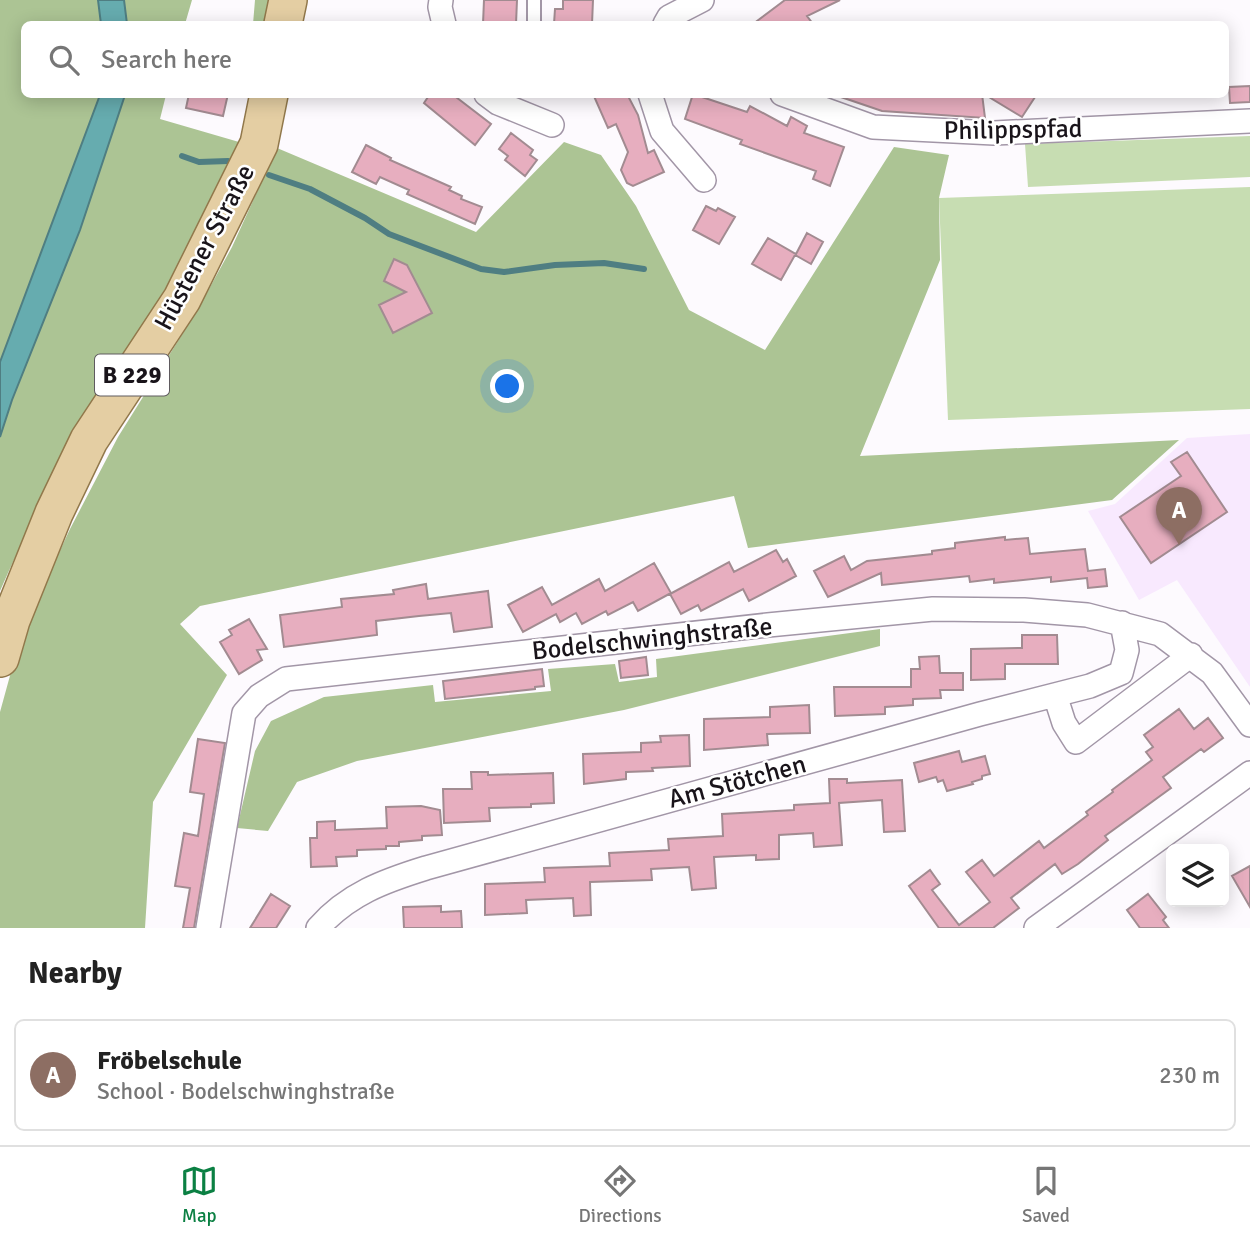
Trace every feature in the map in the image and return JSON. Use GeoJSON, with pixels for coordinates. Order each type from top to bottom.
{"type":"FeatureCollection","features":[{"type":"Feature","properties":{"kind":"main road"},"geometry":{"type":"LineString","coordinates":[[284,21],[288,0]]}},
{"type":"Feature","properties":{"kind":"main road","name":"Hüstener Straße"},"geometry":{"type":"LineString","coordinates":[[0,658],[54,513],[89,440],[182,299],[259,144],[268,98]]}},
{"type":"Feature","properties":{"kind":"street"},"geometry":{"type":"LineString","coordinates":[[441,0],[442,21]]}},
{"type":"Feature","properties":{"kind":"street"},"geometry":{"type":"LineString","coordinates":[[667,21],[669,17],[702,0]]}},
{"type":"Feature","properties":{"kind":"street"},"geometry":{"type":"LineString","coordinates":[[491,98],[552,125]]}},
{"type":"Feature","properties":{"kind":"street"},"geometry":{"type":"LineString","coordinates":[[651,98],[662,131],[704,180]]}},
{"type":"Feature","properties":{"kind":"street","name":"Philippspfad"},"geometry":{"type":"LineString","coordinates":[[793,98],[873,127],[994,133],[1250,121]]}},
{"type":"Feature","properties":{"kind":"street","name":"Bodelschwinghstraße"},"geometry":{"type":"LineString","coordinates":[[208,928],[244,713],[259,696],[286,680],[933,609],[1024,610],[1087,615],[1160,634],[1212,673],[1250,725]]}},
{"type":"Feature","properties":{"kind":"street","name":"Am Stötchen"},"geometry":{"type":"LineString","coordinates":[[317,928],[332,912],[378,883],[426,867],[1090,686],[1121,673],[1127,650],[1122,623]]}},
{"type":"Feature","properties":{"kind":"street"},"geometry":{"type":"LineString","coordinates":[[1055,695],[1064,723],[1076,742],[1191,655]]}},
{"type":"Feature","properties":{"kind":"street"},"geometry":{"type":"LineString","coordinates":[[1036,928],[1250,773]]}},
{"type":"Feature","properties":{"kind":"lane"},"geometry":{"type":"LineString","coordinates":[[534,0],[534,21]]}},
{"type":"Feature","properties":{"kind":"shaded area"},"geometry":{"type":"Polygon","coordinates":[[[1250,434],[1250,687],[1177,580],[1139,600],[1088,511],[1115,504],[1187,438],[1250,434]]]}},
{"type":"Feature","properties":{"kind":"green space"},"geometry":{"type":"Polygon","coordinates":[[[0,0],[98,0],[101,21],[21,21],[21,98],[99,98],[0,362],[0,0]]]}},
{"type":"Feature","properties":{"kind":"green space"},"geometry":{"type":"Polygon","coordinates":[[[124,0],[192,0],[186,21],[127,21],[124,0]]]}},
{"type":"Feature","properties":{"kind":"green space"},"geometry":{"type":"Polygon","coordinates":[[[255,0],[271,0],[267,21],[253,21],[255,0]]]}},
{"type":"Feature","properties":{"kind":"green space"},"geometry":{"type":"Polygon","coordinates":[[[124,98],[165,98],[160,119],[239,142],[192,242],[58,470],[0,591],[0,437],[12,400],[80,230],[124,98]]]}},
{"type":"Feature","properties":{"kind":"green space"},"geometry":{"type":"Polygon","coordinates":[[[1250,136],[1250,177],[1028,187],[1025,144],[1250,136]]]}},
{"type":"Feature","properties":{"kind":"green space"},"geometry":{"type":"Polygon","coordinates":[[[564,142],[601,155],[636,206],[689,310],[765,350],[894,147],[949,155],[939,198],[940,260],[860,456],[1179,440],[1112,500],[748,548],[734,496],[200,606],[180,624],[227,675],[153,802],[145,928],[0,928],[0,712],[22,632],[70,529],[118,437],[198,309],[232,247],[277,148],[476,232],[564,142]]]}},
{"type":"Feature","properties":{"kind":"green space"},"geometry":{"type":"Polygon","coordinates":[[[1250,187],[1250,409],[948,420],[939,198],[1250,187]]]}},
{"type":"Feature","properties":{"kind":"green space"},"geometry":{"type":"Polygon","coordinates":[[[880,629],[880,646],[624,710],[357,761],[297,782],[268,831],[237,828],[255,751],[271,721],[324,697],[433,685],[435,702],[551,691],[548,669],[615,664],[619,682],[657,677],[656,659],[880,629]]]}},
{"type":"Feature","properties":{"kind":"water"},"geometry":{"type":"Polygon","coordinates":[[[98,0],[124,0],[127,21],[101,21],[98,0]]]}},
{"type":"Feature","properties":{"kind":"water"},"geometry":{"type":"Polygon","coordinates":[[[99,98],[124,98],[80,230],[12,400],[0,437],[0,362],[99,98]]]}},
{"type":"Feature","properties":{"kind":"building"},"geometry":{"type":"Polygon","coordinates":[[[484,0],[517,0],[516,21],[483,21],[484,0]]]}},
{"type":"Feature","properties":{"kind":"building"},"geometry":{"type":"Polygon","coordinates":[[[563,0],[593,0],[592,21],[554,21],[555,9],[563,9],[563,0]]]}},
{"type":"Feature","properties":{"kind":"building"},"geometry":{"type":"Polygon","coordinates":[[[785,0],[840,0],[807,16],[811,21],[757,21],[785,0]]]}},
{"type":"Feature","properties":{"kind":"building"},"geometry":{"type":"Polygon","coordinates":[[[1250,86],[1250,102],[1230,103],[1229,87],[1250,86]]]}},
{"type":"Feature","properties":{"kind":"building"},"geometry":{"type":"Polygon","coordinates":[[[188,98],[227,98],[223,116],[186,108],[188,98]]]}},
{"type":"Feature","properties":{"kind":"building"},"geometry":{"type":"Polygon","coordinates":[[[427,98],[457,98],[491,124],[475,145],[424,103],[427,98]]]}},
{"type":"Feature","properties":{"kind":"building"},"geometry":{"type":"Polygon","coordinates":[[[595,98],[629,98],[638,115],[648,153],[654,150],[664,172],[633,186],[627,183],[621,170],[628,152],[616,124],[608,128],[595,98]]]}},
{"type":"Feature","properties":{"kind":"building"},"geometry":{"type":"Polygon","coordinates":[[[692,98],[705,98],[747,112],[750,106],[787,126],[791,117],[807,126],[804,133],[844,147],[830,186],[813,179],[816,171],[740,144],[742,140],[685,119],[692,98]]]}},
{"type":"Feature","properties":{"kind":"building"},"geometry":{"type":"Polygon","coordinates":[[[844,98],[982,98],[985,118],[882,111],[844,98]]]}},
{"type":"Feature","properties":{"kind":"building"},"geometry":{"type":"Polygon","coordinates":[[[991,98],[1034,98],[1022,117],[991,98]]]}},
{"type":"Feature","properties":{"kind":"building"},"geometry":{"type":"Polygon","coordinates":[[[511,133],[533,150],[530,155],[537,160],[525,176],[505,160],[508,156],[499,149],[511,133]]]}},
{"type":"Feature","properties":{"kind":"building"},"geometry":{"type":"Polygon","coordinates":[[[366,145],[391,158],[390,160],[451,187],[449,190],[462,196],[461,199],[482,207],[475,224],[407,194],[409,190],[380,177],[376,184],[352,172],[366,145]]]}},
{"type":"Feature","properties":{"kind":"building"},"geometry":{"type":"Polygon","coordinates":[[[706,206],[716,211],[718,208],[735,217],[719,244],[693,230],[706,206]]]}},
{"type":"Feature","properties":{"kind":"building"},"geometry":{"type":"Polygon","coordinates":[[[807,233],[823,242],[811,264],[795,255],[781,280],[752,264],[768,238],[796,254],[807,233]]]}},
{"type":"Feature","properties":{"kind":"building"},"geometry":{"type":"Polygon","coordinates":[[[394,259],[407,265],[432,313],[393,333],[379,305],[406,292],[384,281],[394,259]]]}},
{"type":"Feature","properties":{"kind":"building"},"geometry":{"type":"Polygon","coordinates":[[[1187,452],[1227,512],[1151,563],[1120,517],[1181,476],[1171,462],[1187,452]]]}},
{"type":"Feature","properties":{"kind":"building"},"geometry":{"type":"Polygon","coordinates":[[[1005,537],[1005,540],[1028,538],[1030,554],[1085,549],[1088,571],[1105,569],[1107,586],[1088,588],[1087,578],[1051,582],[1051,577],[994,583],[994,579],[970,582],[969,576],[882,585],[881,573],[828,597],[814,571],[844,556],[851,570],[867,561],[932,554],[932,551],[955,548],[955,543],[1005,537]]]}},
{"type":"Feature","properties":{"kind":"building"},"geometry":{"type":"Polygon","coordinates":[[[776,550],[783,562],[787,559],[796,576],[749,601],[743,589],[701,611],[698,605],[681,614],[670,594],[729,562],[734,572],[776,550]]]}},
{"type":"Feature","properties":{"kind":"building"},"geometry":{"type":"Polygon","coordinates":[[[654,563],[671,593],[638,611],[633,602],[608,615],[606,611],[582,624],[576,613],[560,622],[556,614],[523,632],[508,605],[542,587],[552,605],[599,579],[605,591],[654,563]]]}},
{"type":"Feature","properties":{"kind":"building"},"geometry":{"type":"Polygon","coordinates":[[[426,584],[428,599],[488,591],[492,627],[454,632],[451,613],[419,616],[376,621],[377,635],[284,647],[280,615],[342,607],[341,599],[394,594],[393,590],[426,584]]]}},
{"type":"Feature","properties":{"kind":"building"},"geometry":{"type":"Polygon","coordinates":[[[249,619],[267,649],[257,650],[262,660],[239,674],[220,642],[232,635],[229,630],[249,619]]]}},
{"type":"Feature","properties":{"kind":"building"},"geometry":{"type":"Polygon","coordinates":[[[1022,635],[1057,635],[1058,664],[1005,664],[1005,679],[971,680],[971,649],[1022,648],[1022,635]]]}},
{"type":"Feature","properties":{"kind":"building"},"geometry":{"type":"Polygon","coordinates":[[[939,656],[940,673],[963,673],[963,690],[940,690],[941,698],[913,699],[913,705],[885,707],[885,714],[835,716],[834,687],[911,687],[911,669],[920,669],[919,657],[939,656]]]}},
{"type":"Feature","properties":{"kind":"building"},"geometry":{"type":"Polygon","coordinates":[[[646,657],[648,675],[621,678],[619,661],[646,657]]]}},
{"type":"Feature","properties":{"kind":"building"},"geometry":{"type":"Polygon","coordinates":[[[542,669],[544,686],[535,689],[445,699],[443,681],[542,669]]]}},
{"type":"Feature","properties":{"kind":"building"},"geometry":{"type":"Polygon","coordinates":[[[809,705],[810,733],[767,734],[768,745],[704,750],[704,719],[770,717],[770,707],[809,705]]]}},
{"type":"Feature","properties":{"kind":"building"},"geometry":{"type":"Polygon","coordinates":[[[1179,709],[1194,729],[1208,718],[1223,738],[1204,752],[1201,749],[1163,777],[1171,788],[1105,836],[1108,840],[1078,864],[1062,874],[1055,864],[1011,898],[1019,908],[993,928],[939,928],[909,886],[930,870],[940,884],[932,890],[959,925],[990,902],[966,872],[982,860],[994,876],[1039,841],[1044,848],[1088,815],[1086,812],[1152,760],[1146,752],[1153,747],[1144,735],[1179,709]]]}},
{"type":"Feature","properties":{"kind":"building"},"geometry":{"type":"Polygon","coordinates":[[[689,735],[690,766],[626,772],[626,779],[584,784],[583,754],[641,752],[641,743],[661,742],[660,736],[689,735]]]}},
{"type":"Feature","properties":{"kind":"building"},"geometry":{"type":"Polygon","coordinates":[[[198,739],[225,743],[194,928],[183,928],[190,888],[175,886],[184,833],[198,836],[204,794],[190,792],[198,739]]]}},
{"type":"Feature","properties":{"kind":"building"},"geometry":{"type":"Polygon","coordinates":[[[959,751],[962,762],[985,756],[990,774],[982,776],[982,779],[972,782],[973,784],[947,791],[943,780],[938,782],[936,777],[919,782],[914,763],[959,751]]]}},
{"type":"Feature","properties":{"kind":"building"},"geometry":{"type":"Polygon","coordinates":[[[471,772],[488,772],[488,775],[553,773],[554,803],[531,804],[531,807],[489,808],[490,821],[444,823],[443,789],[472,789],[471,772]]]}},
{"type":"Feature","properties":{"kind":"building"},"geometry":{"type":"Polygon","coordinates":[[[829,779],[847,779],[847,783],[902,780],[905,831],[884,832],[882,800],[839,803],[842,845],[814,847],[813,833],[779,835],[779,859],[756,860],[756,855],[714,857],[716,888],[692,890],[689,867],[651,869],[652,880],[590,882],[591,915],[574,916],[573,898],[526,900],[527,913],[485,915],[485,884],[545,882],[544,868],[610,866],[609,853],[669,850],[668,839],[723,836],[722,814],[794,810],[794,805],[830,803],[829,779]]]}},
{"type":"Feature","properties":{"kind":"building"},"geometry":{"type":"Polygon","coordinates":[[[421,806],[440,810],[442,835],[422,836],[422,840],[399,842],[399,846],[386,846],[386,849],[357,850],[357,856],[336,857],[337,866],[311,867],[310,838],[317,838],[317,822],[335,821],[335,830],[387,828],[386,807],[421,806]]]}},
{"type":"Feature","properties":{"kind":"building"},"geometry":{"type":"Polygon","coordinates":[[[1250,866],[1250,907],[1232,876],[1250,866]]]}},
{"type":"Feature","properties":{"kind":"building"},"geometry":{"type":"Polygon","coordinates":[[[271,894],[290,906],[276,928],[250,928],[271,894]]]}},
{"type":"Feature","properties":{"kind":"building"},"geometry":{"type":"Polygon","coordinates":[[[1148,894],[1166,917],[1163,920],[1169,928],[1140,928],[1127,910],[1148,894]]]}},
{"type":"Feature","properties":{"kind":"building"},"geometry":{"type":"Polygon","coordinates":[[[441,906],[441,912],[461,911],[462,928],[404,928],[403,907],[441,906]]]}},
{"type":"Feature","properties":{"kind":"waterway"},"geometry":{"type":"LineString","coordinates":[[182,156],[199,162],[228,161]]}},
{"type":"Feature","properties":{"kind":"waterway"},"geometry":{"type":"LineString","coordinates":[[269,175],[310,189],[389,234],[481,269],[504,272],[555,265],[604,263],[644,269]]}},
{"type":"Feature","properties":{"kind":"place","name":"Fröbelschule"},"geometry":{"type":"Point","coordinates":[1179,545]}}]}
